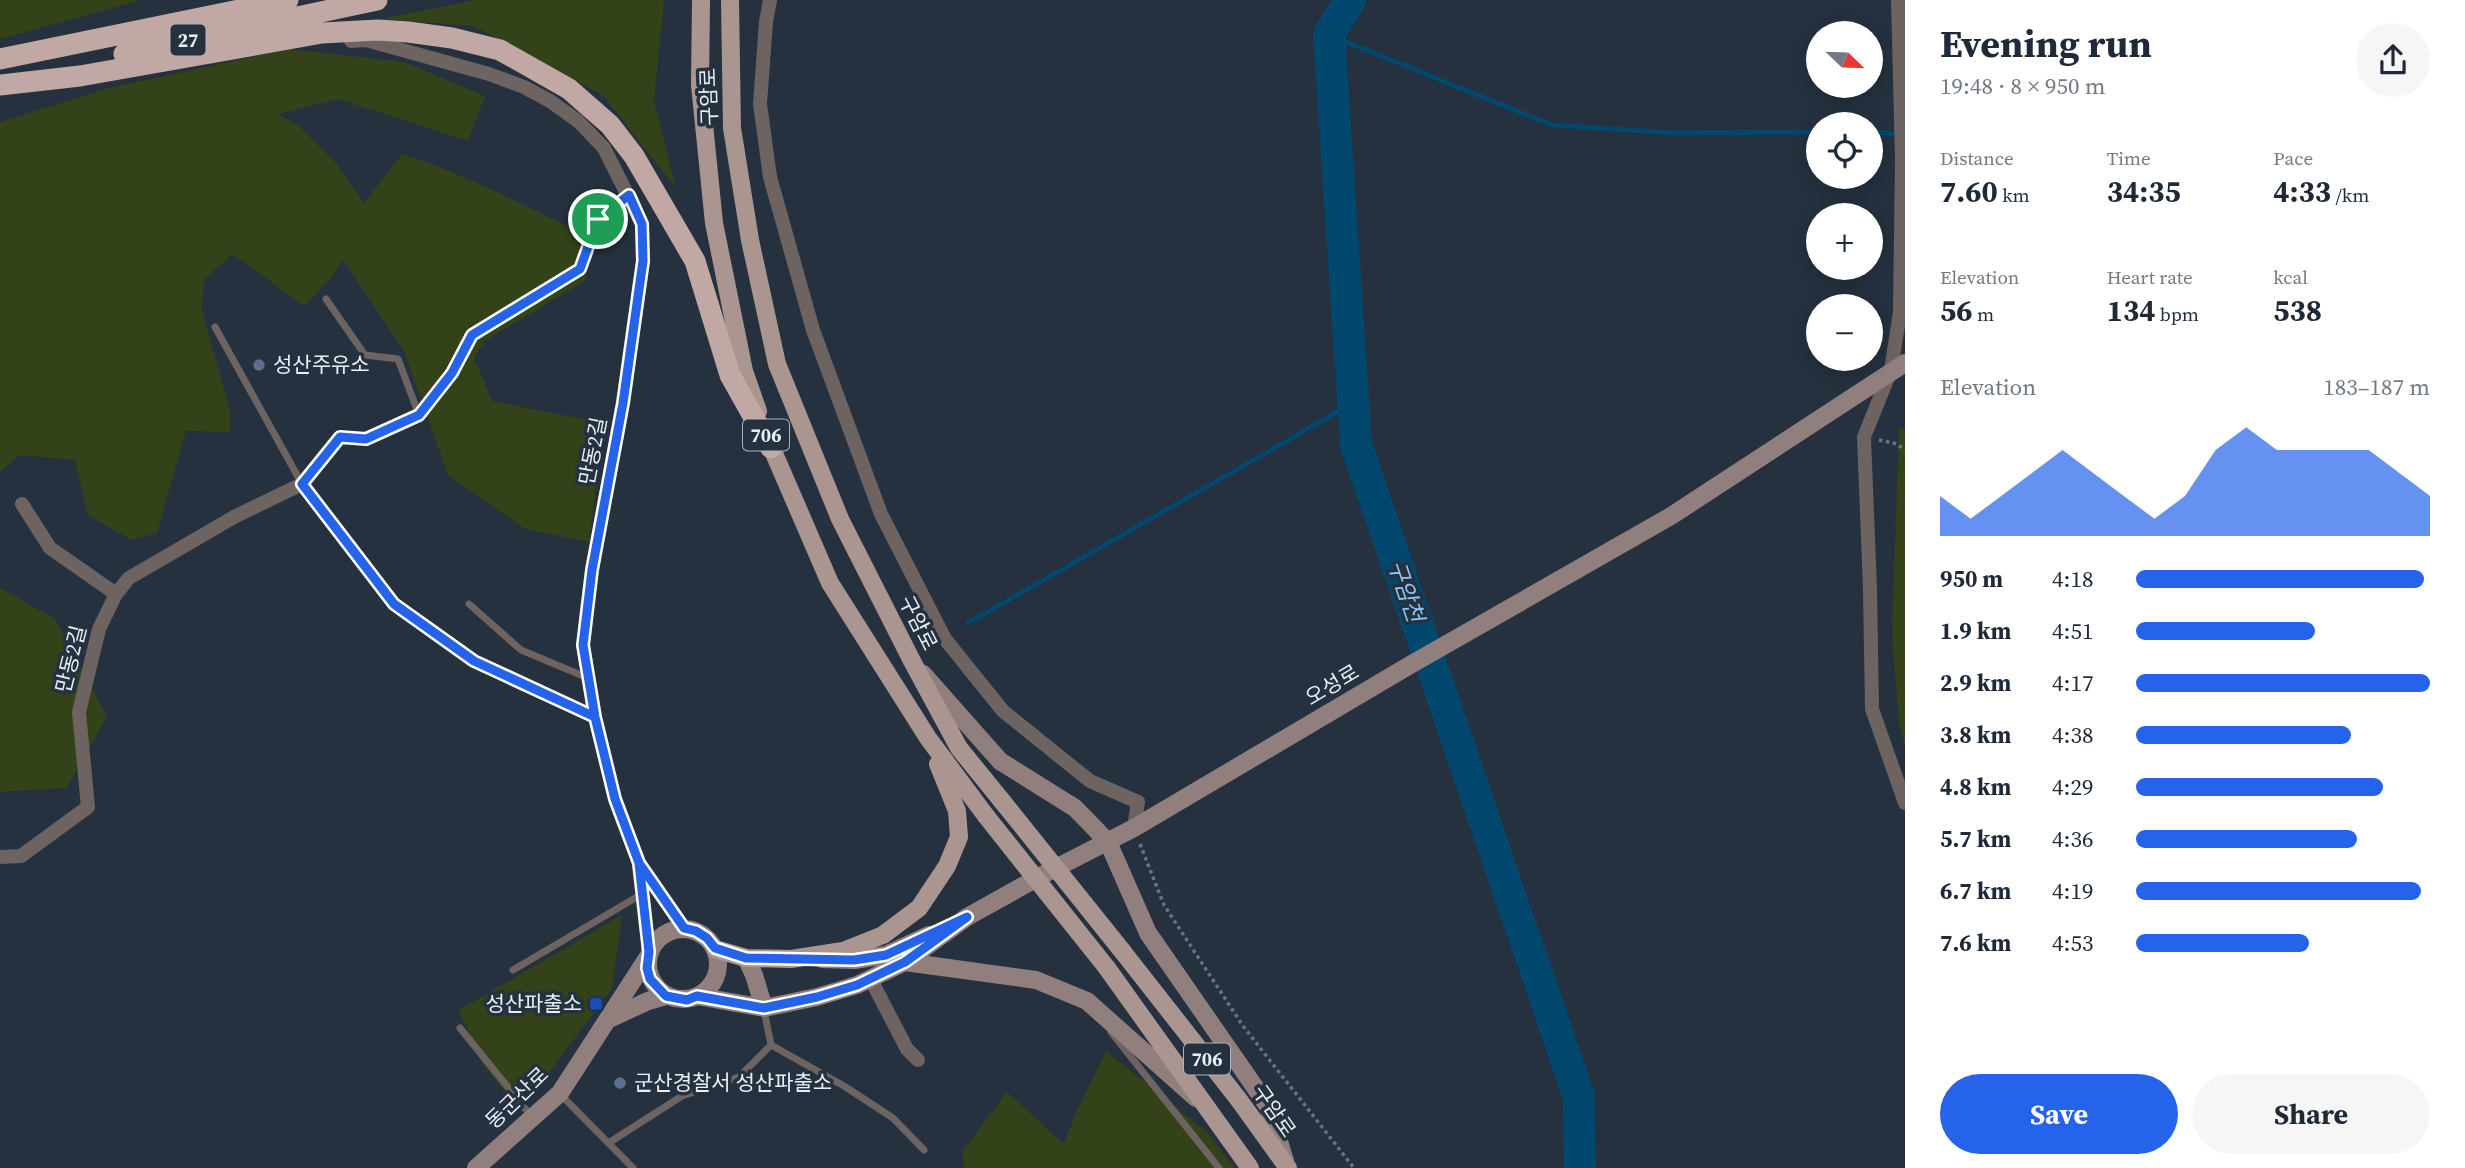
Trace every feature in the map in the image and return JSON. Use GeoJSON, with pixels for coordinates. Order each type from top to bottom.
{"type":"FeatureCollection","features":[{"type":"Feature","properties":{"kind":"highway","name":"27"},"geometry":{"type":"LineString","coordinates":[[0,59],[288,0]]}},
{"type":"Feature","properties":{"kind":"highway","name":"27"},"geometry":{"type":"LineString","coordinates":[[0,85],[55,68],[377,0]]}},
{"type":"Feature","properties":{"kind":"highway"},"geometry":{"type":"LineString","coordinates":[[0,85],[80,76],[322,33],[378,30],[408,32],[452,38],[500,50],[569,89],[610,125],[634,156],[695,261],[730,375],[771,448]]}},
{"type":"Feature","properties":{"kind":"main road","name":"구암로"},"geometry":{"type":"LineString","coordinates":[[701,0],[701,85],[714,223],[744,371],[771,448],[830,583],[928,738],[986,816],[1107,968],[1250,1168]]}},
{"type":"Feature","properties":{"kind":"main road","name":"구암로"},"geometry":{"type":"LineString","coordinates":[[730,0],[732,128],[750,240],[777,364],[840,519],[959,748],[1239,1100],[1287,1167]]}},
{"type":"Feature","properties":{"kind":"main road","name":"오성로"},"geometry":{"type":"LineString","coordinates":[[764,1008],[857,985],[905,962],[967,917],[1134,828],[1410,665],[1671,516],[1898,367]]}},
{"type":"Feature","properties":{"kind":"main road"},"geometry":{"type":"LineString","coordinates":[[912,661],[1000,761],[1075,808],[1108,842],[1148,933],[1268,1106],[1287,1167]]}},
{"type":"Feature","properties":{"kind":"main road"},"geometry":{"type":"LineString","coordinates":[[791,959],[843,951],[883,935],[919,908],[937,883],[959,837],[957,811],[928,738]]}},
{"type":"Feature","properties":{"kind":"main road"},"geometry":{"type":"LineString","coordinates":[[715,948],[746,958],[854,960],[886,955],[967,917]]}},
{"type":"Feature","properties":{"kind":"main road"},"geometry":{"type":"LineString","coordinates":[[607,1020],[648,1001],[666,996],[687,1000],[707,990],[718,971],[718,959],[715,948],[707,938],[696,931],[684,928],[669,931],[657,939],[648,955],[650,979],[666,996]]}},
{"type":"Feature","properties":{"kind":"main road","name":"동군산로"},"geometry":{"type":"LineString","coordinates":[[476,1168],[560,1093],[648,955]]}},
{"type":"Feature","properties":{"kind":"main road"},"geometry":{"type":"LineString","coordinates":[[697,996],[764,1008],[746,958]]}},
{"type":"Feature","properties":{"kind":"main road"},"geometry":{"type":"LineString","coordinates":[[905,962],[1036,980],[1087,1002],[1203,1104]]}},
{"type":"Feature","properties":{"kind":"street"},"geometry":{"type":"LineString","coordinates":[[770,0],[761,104],[770,177],[813,330],[881,514],[953,650],[1012,719],[1090,781],[1138,802],[1134,828]]}},
{"type":"Feature","properties":{"kind":"street"},"geometry":{"type":"LineString","coordinates":[[1898,0],[1902,160],[1898,367],[1864,437],[1872,709],[1905,803]]}},
{"type":"Feature","properties":{"kind":"street","name":"만동2길"},"geometry":{"type":"LineString","coordinates":[[336,41],[366,40],[489,74],[524,87],[550,101],[578,121],[604,148],[642,224],[643,261],[623,403],[592,570],[583,645],[595,717],[615,799],[639,863]]}},
{"type":"Feature","properties":{"kind":"street"},"geometry":{"type":"LineString","coordinates":[[302,484],[394,604],[474,661],[595,717]]}},
{"type":"Feature","properties":{"kind":"street","name":"만동2길"},"geometry":{"type":"LineString","coordinates":[[0,857],[21,856],[88,807],[79,712],[99,629],[116,594],[129,579],[234,517],[302,484]]}},
{"type":"Feature","properties":{"kind":"street"},"geometry":{"type":"LineString","coordinates":[[22,504],[50,548],[116,594]]}},
{"type":"Feature","properties":{"kind":"street"},"geometry":{"type":"LineString","coordinates":[[639,863],[648,955]]}},
{"type":"Feature","properties":{"kind":"street"},"geometry":{"type":"LineString","coordinates":[[639,863],[684,928]]}},
{"type":"Feature","properties":{"kind":"street"},"geometry":{"type":"LineString","coordinates":[[870,978],[907,1049],[918,1060]]}},
{"type":"Feature","properties":{"kind":"lane","name":"만동2길"},"geometry":{"type":"LineString","coordinates":[[302,484],[340,437],[366,439],[419,415],[452,373],[472,335],[580,269],[598,219],[629,195]]}},
{"type":"Feature","properties":{"kind":"lane"},"geometry":{"type":"LineString","coordinates":[[326,299],[365,355],[398,359],[419,415]]}},
{"type":"Feature","properties":{"kind":"lane"},"geometry":{"type":"LineString","coordinates":[[215,327],[302,484]]}},
{"type":"Feature","properties":{"kind":"lane"},"geometry":{"type":"LineString","coordinates":[[469,604],[522,650],[588,678]]}},
{"type":"Feature","properties":{"kind":"lane"},"geometry":{"type":"LineString","coordinates":[[513,970],[642,894]]}},
{"type":"Feature","properties":{"kind":"lane"},"geometry":{"type":"LineString","coordinates":[[1087,1002],[1219,1168]]}},
{"type":"Feature","properties":{"kind":"lane"},"geometry":{"type":"LineString","coordinates":[[764,1008],[771,1045],[844,1086],[893,1118],[924,1150]]}},
{"type":"Feature","properties":{"kind":"lane"},"geometry":{"type":"LineString","coordinates":[[460,1028],[532,1118]]}},
{"type":"Feature","properties":{"kind":"lane"},"geometry":{"type":"LineString","coordinates":[[610,1142],[682,1096],[738,1077],[771,1045]]}},
{"type":"Feature","properties":{"kind":"lane"},"geometry":{"type":"LineString","coordinates":[[560,1093],[633,1168]]}},
{"type":"Feature","properties":{"kind":"path"},"geometry":{"type":"LineString","coordinates":[[1864,437],[1897,444],[1905,450]]}},
{"type":"Feature","properties":{"kind":"path"},"geometry":{"type":"LineString","coordinates":[[1134,828],[1164,905],[1243,1026],[1354,1168]]}},
{"type":"Feature","properties":{"kind":"green space"},"geometry":{"type":"Polygon","coordinates":[[[0,0],[142,0],[0,39],[0,0]]]}},
{"type":"Feature","properties":{"kind":"green space"},"geometry":{"type":"Polygon","coordinates":[[[475,0],[664,0],[654,100],[676,189],[604,96],[474,26],[381,19],[475,0]]]}},
{"type":"Feature","properties":{"kind":"green space"},"geometry":{"type":"Polygon","coordinates":[[[289,49],[404,62],[485,96],[468,141],[338,99],[278,114],[300,127],[336,163],[364,203],[402,154],[472,180],[583,234],[585,281],[486,340],[474,357],[492,401],[604,423],[589,542],[525,529],[448,475],[404,351],[343,259],[331,278],[304,306],[233,254],[205,278],[201,307],[230,409],[230,432],[186,431],[157,533],[131,540],[88,515],[75,460],[19,455],[0,472],[0,122],[109,88],[289,49]]]}},
{"type":"Feature","properties":{"kind":"green space"},"geometry":{"type":"Polygon","coordinates":[[[1899,427],[1905,429],[1905,746],[1899,724],[1892,634],[1899,427]]]}},
{"type":"Feature","properties":{"kind":"green space"},"geometry":{"type":"Polygon","coordinates":[[[0,588],[55,619],[107,716],[67,788],[0,792],[0,588]]]}},
{"type":"Feature","properties":{"kind":"green space"},"geometry":{"type":"Polygon","coordinates":[[[622,915],[612,989],[541,1083],[515,1104],[482,1064],[459,1010],[622,915]]]}},
{"type":"Feature","properties":{"kind":"green space"},"geometry":{"type":"Polygon","coordinates":[[[1106,1051],[1207,1132],[1235,1168],[964,1168],[962,1152],[1007,1092],[1064,1144],[1106,1051]]]}},
{"type":"Feature","properties":{"kind":"waterway","name":"구암천"},"geometry":{"type":"LineString","coordinates":[[1350,0],[1329,35],[1356,444],[1579,1097],[1580,1168]]}},
{"type":"Feature","properties":{"kind":"waterway"},"geometry":{"type":"LineString","coordinates":[[1329,35],[1552,125],[1675,133],[1806,132]]}},
{"type":"Feature","properties":{"kind":"waterway"},"geometry":{"type":"LineString","coordinates":[[1883,133],[1898,134]]}},
{"type":"Feature","properties":{"kind":"waterway"},"geometry":{"type":"LineString","coordinates":[[968,623],[1353,403]]}},
{"type":"Feature","properties":{"kind":"place","name":"성산주유소"},"geometry":{"type":"Point","coordinates":[259,365]}},
{"type":"Feature","properties":{"kind":"place","name":"성산파출소"},"geometry":{"type":"Point","coordinates":[596,1004]}},
{"type":"Feature","properties":{"kind":"place","name":"군산경찰서 성산파출소"},"geometry":{"type":"Point","coordinates":[620,1083]}},
{"type":"Feature","properties":{"kind":"route"},"geometry":{"type":"LineString","coordinates":[[598,219],[580,269],[472,335],[452,373],[419,415],[366,439],[340,437],[302,484],[394,604],[474,661],[595,717],[615,799],[639,863],[684,928],[707,938],[715,948],[746,958],[854,960],[886,955],[967,917],[905,962],[857,985],[764,1008],[697,996],[687,1000],[677,999],[666,996],[650,979],[639,863],[615,799],[595,717],[583,645],[592,570],[623,403],[643,261],[642,224],[629,195],[598,219]]}}]}
